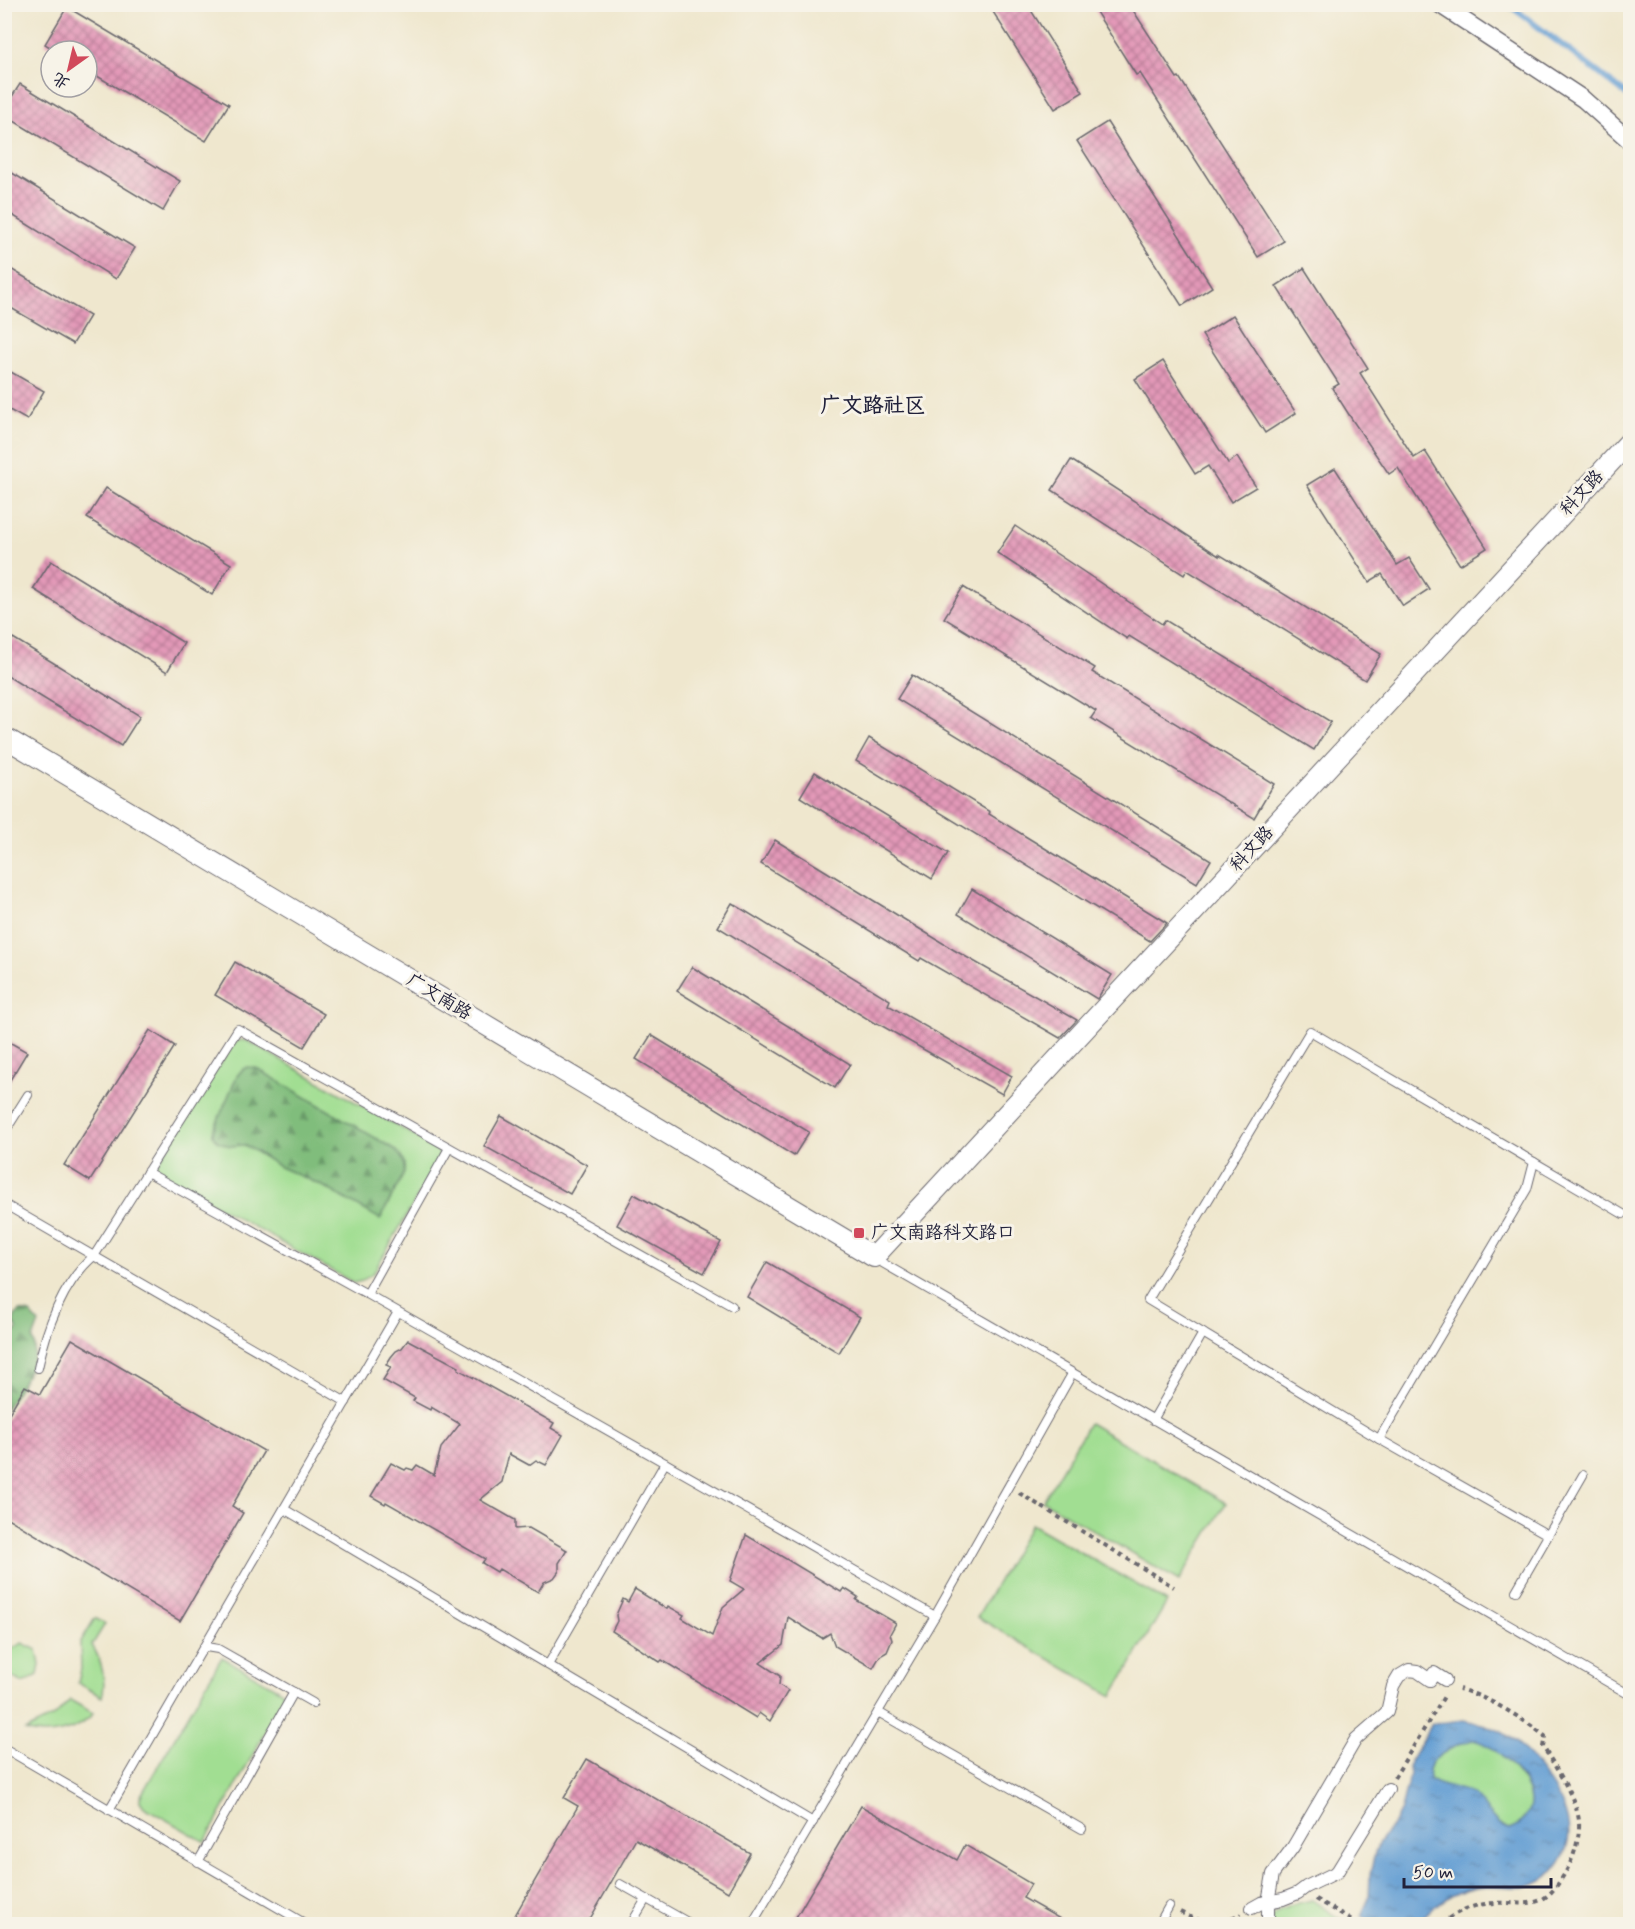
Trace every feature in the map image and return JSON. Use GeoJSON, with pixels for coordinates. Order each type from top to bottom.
{"type":"FeatureCollection","features":[{"type":"Feature","properties":{"kind":"street"},"geometry":{"type":"LineString","coordinates":[[1439,4],[1583,99],[1630,141]]}},
{"type":"Feature","properties":{"kind":"street","name":"科文路"},"geometry":{"type":"LineString","coordinates":[[874,1257],[1630,441]]}},
{"type":"Feature","properties":{"kind":"street","name":"广文南路"},"geometry":{"type":"LineString","coordinates":[[4,737],[874,1257]]}},
{"type":"Feature","properties":{"kind":"street"},"geometry":{"type":"LineString","coordinates":[[1268,1924],[1270,1883],[1277,1868],[1293,1847],[1356,1739],[1387,1712],[1393,1686],[1399,1676],[1408,1670],[1417,1671],[1430,1680],[1434,1673],[1447,1686]]}},
{"type":"Feature","properties":{"kind":"street"},"geometry":{"type":"LineString","coordinates":[[1252,1908],[1298,1893],[1337,1872],[1388,1789]]}},
{"type":"Feature","properties":{"kind":"lane"},"geometry":{"type":"LineString","coordinates":[[38,1368],[45,1340],[62,1301],[83,1265],[94,1256],[238,1029],[732,1306]]}},
{"type":"Feature","properties":{"kind":"lane"},"geometry":{"type":"LineString","coordinates":[[1548,1535],[1379,1439],[1148,1300],[1310,1031],[1623,1214]]}},
{"type":"Feature","properties":{"kind":"lane"},"geometry":{"type":"LineString","coordinates":[[4,1133],[28,1095]]}},
{"type":"Feature","properties":{"kind":"lane"},"geometry":{"type":"LineString","coordinates":[[368,1294],[449,1148]]}},
{"type":"Feature","properties":{"kind":"lane"},"geometry":{"type":"LineString","coordinates":[[1379,1439],[1527,1189],[1534,1162]]}},
{"type":"Feature","properties":{"kind":"lane"},"geometry":{"type":"LineString","coordinates":[[147,1172],[368,1294],[935,1616]]}},
{"type":"Feature","properties":{"kind":"lane"},"geometry":{"type":"LineString","coordinates":[[4,1204],[346,1402]]}},
{"type":"Feature","properties":{"kind":"lane"},"geometry":{"type":"LineString","coordinates":[[874,1257],[1072,1374],[1630,1695]]}},
{"type":"Feature","properties":{"kind":"lane"},"geometry":{"type":"LineString","coordinates":[[110,1810],[398,1312]]}},
{"type":"Feature","properties":{"kind":"lane"},"geometry":{"type":"LineString","coordinates":[[1153,1420],[1203,1334]]}},
{"type":"Feature","properties":{"kind":"lane"},"geometry":{"type":"LineString","coordinates":[[752,1924],[935,1616],[1072,1374]]}},
{"type":"Feature","properties":{"kind":"lane"},"geometry":{"type":"LineString","coordinates":[[548,1665],[665,1463]]}},
{"type":"Feature","properties":{"kind":"lane"},"geometry":{"type":"LineString","coordinates":[[1516,1591],[1583,1475]]}},
{"type":"Feature","properties":{"kind":"lane"},"geometry":{"type":"LineString","coordinates":[[284,1509],[813,1822]]}},
{"type":"Feature","properties":{"kind":"lane"},"geometry":{"type":"LineString","coordinates":[[203,1649],[218,1648],[313,1703]]}},
{"type":"Feature","properties":{"kind":"lane"},"geometry":{"type":"LineString","coordinates":[[198,1862],[294,1692]]}},
{"type":"Feature","properties":{"kind":"lane"},"geometry":{"type":"LineString","coordinates":[[878,1712],[1082,1829]]}},
{"type":"Feature","properties":{"kind":"lane"},"geometry":{"type":"LineString","coordinates":[[4,1748],[306,1924]]}},
{"type":"Feature","properties":{"kind":"lane"},"geometry":{"type":"LineString","coordinates":[[620,1884],[691,1924]]}},
{"type":"Feature","properties":{"kind":"lane"},"geometry":{"type":"LineString","coordinates":[[631,1924],[646,1899]]}},
{"type":"Feature","properties":{"kind":"lane"},"geometry":{"type":"LineString","coordinates":[[1159,1924],[1169,1906]]}},
{"type":"Feature","properties":{"kind":"path"},"geometry":{"type":"LineString","coordinates":[[1008,1487],[1174,1587]]}},
{"type":"Feature","properties":{"kind":"path"},"geometry":{"type":"LineString","coordinates":[[1388,1789],[1447,1686]]}},
{"type":"Feature","properties":{"kind":"path"},"geometry":{"type":"LineString","coordinates":[[1441,1924],[1455,1913],[1481,1904],[1525,1903],[1540,1900],[1556,1887],[1568,1869],[1575,1851],[1579,1819],[1570,1795],[1543,1747],[1545,1736],[1498,1705],[1459,1689]]}},
{"type":"Feature","properties":{"kind":"path"},"geometry":{"type":"LineString","coordinates":[[1314,1898],[1359,1924]]}},
{"type":"Feature","properties":{"kind":"path"},"geometry":{"type":"LineString","coordinates":[[1169,1906],[1197,1920],[1222,1923],[1252,1908]]}},
{"type":"Feature","properties":{"kind":"green space"},"geometry":{"type":"Polygon","coordinates":[[[248,1041],[438,1149],[440,1158],[374,1272],[362,1281],[354,1283],[165,1177],[157,1170],[156,1165],[235,1042],[248,1041]],[[256,1068],[243,1069],[237,1076],[213,1132],[217,1141],[230,1146],[244,1145],[280,1167],[321,1185],[381,1218],[404,1173],[402,1158],[391,1147],[256,1068]]]}},
{"type":"Feature","properties":{"kind":"green space"},"geometry":{"type":"Polygon","coordinates":[[[248,1067],[256,1068],[391,1147],[400,1155],[404,1164],[404,1173],[380,1219],[321,1185],[280,1167],[244,1145],[230,1146],[217,1141],[213,1132],[237,1076],[248,1067]]]}},
{"type":"Feature","properties":{"kind":"green space"},"geometry":{"type":"Polygon","coordinates":[[[20,1311],[30,1313],[39,1323],[33,1339],[34,1357],[31,1367],[5,1410],[5,1321],[16,1332],[17,1328],[13,1323],[20,1311]]]}},
{"type":"Feature","properties":{"kind":"green space"},"geometry":{"type":"Polygon","coordinates":[[[1089,1423],[1226,1503],[1179,1581],[1043,1501],[1089,1423]]]}},
{"type":"Feature","properties":{"kind":"green space"},"geometry":{"type":"Polygon","coordinates":[[[1031,1524],[1167,1602],[1112,1696],[977,1617],[1031,1524]]]}},
{"type":"Feature","properties":{"kind":"green space"},"geometry":{"type":"Polygon","coordinates":[[[95,1618],[105,1624],[92,1645],[102,1670],[104,1684],[102,1697],[78,1683],[81,1669],[80,1643],[95,1618]]]}},
{"type":"Feature","properties":{"kind":"green space"},"geometry":{"type":"Polygon","coordinates":[[[22,1643],[37,1650],[40,1665],[38,1675],[23,1683],[8,1675],[6,1652],[22,1643]]]}},
{"type":"Feature","properties":{"kind":"green space"},"geometry":{"type":"Polygon","coordinates":[[[222,1657],[286,1694],[205,1842],[144,1807],[140,1797],[222,1657]]]}},
{"type":"Feature","properties":{"kind":"green space"},"geometry":{"type":"Polygon","coordinates":[[[70,1700],[93,1713],[80,1725],[62,1732],[42,1734],[25,1731],[56,1715],[70,1700]]]}},
{"type":"Feature","properties":{"kind":"green space"},"geometry":{"type":"Polygon","coordinates":[[[1473,1740],[1500,1755],[1524,1783],[1530,1806],[1525,1817],[1515,1828],[1510,1829],[1499,1824],[1469,1793],[1445,1787],[1430,1780],[1428,1770],[1434,1760],[1454,1747],[1473,1740]]]}},
{"type":"Feature","properties":{"kind":"green space"},"geometry":{"type":"Polygon","coordinates":[[[1312,1900],[1347,1924],[1270,1923],[1273,1916],[1282,1908],[1312,1900]]]}},
{"type":"Feature","properties":{"kind":"water"},"geometry":{"type":"Polygon","coordinates":[[[1463,1720],[1474,1722],[1502,1732],[1518,1743],[1557,1795],[1567,1821],[1569,1834],[1567,1848],[1555,1869],[1545,1879],[1533,1885],[1467,1889],[1439,1903],[1418,1924],[1375,1924],[1361,1916],[1369,1898],[1370,1875],[1375,1852],[1401,1809],[1410,1774],[1410,1761],[1432,1724],[1463,1720]],[[1468,1741],[1440,1755],[1428,1770],[1430,1780],[1469,1793],[1499,1824],[1510,1829],[1516,1827],[1529,1810],[1528,1792],[1518,1773],[1510,1764],[1501,1755],[1482,1743],[1468,1741]]]}},
{"type":"Feature","properties":{"kind":"building"},"geometry":{"type":"Polygon","coordinates":[[[988,4],[1027,4],[1083,92],[1055,109],[988,4]]]}},
{"type":"Feature","properties":{"kind":"building"},"geometry":{"type":"Polygon","coordinates":[[[1091,4],[1129,4],[1177,78],[1179,77],[1284,241],[1258,257],[1140,73],[1136,75],[1091,4]]]}},
{"type":"Feature","properties":{"kind":"building"},"geometry":{"type":"Polygon","coordinates":[[[67,7],[229,104],[206,141],[99,77],[99,39],[48,39],[67,7]]]}},
{"type":"Feature","properties":{"kind":"building"},"geometry":{"type":"Polygon","coordinates":[[[20,84],[39,96],[39,99],[45,99],[180,181],[163,211],[4,115],[4,109],[20,84]]]}},
{"type":"Feature","properties":{"kind":"building"},"geometry":{"type":"Polygon","coordinates":[[[1107,122],[1212,287],[1182,306],[1077,141],[1107,122]]]}},
{"type":"Feature","properties":{"kind":"building"},"geometry":{"type":"Polygon","coordinates":[[[4,168],[135,248],[116,279],[4,210],[4,168]]]}},
{"type":"Feature","properties":{"kind":"building"},"geometry":{"type":"Polygon","coordinates":[[[4,265],[90,316],[73,344],[4,304],[4,265]]]}},
{"type":"Feature","properties":{"kind":"building"},"geometry":{"type":"Polygon","coordinates":[[[1304,268],[1368,368],[1360,373],[1414,458],[1425,451],[1487,548],[1460,565],[1398,468],[1389,474],[1353,421],[1332,388],[1339,384],[1276,286],[1304,268]]]}},
{"type":"Feature","properties":{"kind":"building"},"geometry":{"type":"Polygon","coordinates":[[[1233,315],[1296,413],[1265,433],[1202,335],[1233,315]]]}},
{"type":"Feature","properties":{"kind":"building"},"geometry":{"type":"Polygon","coordinates":[[[1163,361],[1228,463],[1237,457],[1256,487],[1231,502],[1208,466],[1195,474],[1135,379],[1163,361]]]}},
{"type":"Feature","properties":{"kind":"building"},"geometry":{"type":"Polygon","coordinates":[[[4,368],[44,391],[27,420],[4,407],[4,368]]]}},
{"type":"Feature","properties":{"kind":"building"},"geometry":{"type":"Polygon","coordinates":[[[1071,460],[1219,556],[1219,554],[1381,654],[1365,680],[1187,570],[1184,575],[1052,490],[1071,460]]]}},
{"type":"Feature","properties":{"kind":"building"},"geometry":{"type":"Polygon","coordinates":[[[1335,468],[1397,565],[1409,558],[1429,589],[1403,606],[1382,574],[1369,582],[1307,485],[1335,468]]]}},
{"type":"Feature","properties":{"kind":"building"},"geometry":{"type":"Polygon","coordinates":[[[106,488],[231,564],[212,595],[87,518],[106,488]]]}},
{"type":"Feature","properties":{"kind":"building"},"geometry":{"type":"Polygon","coordinates":[[[1015,526],[1162,624],[1165,620],[1331,722],[1314,750],[1129,636],[1127,639],[997,553],[1015,526]]]}},
{"type":"Feature","properties":{"kind":"building"},"geometry":{"type":"Polygon","coordinates":[[[51,561],[184,643],[167,672],[33,589],[51,561]]]}},
{"type":"Feature","properties":{"kind":"building"},"geometry":{"type":"Polygon","coordinates":[[[963,587],[1095,668],[1092,672],[1274,784],[1254,818],[1091,718],[1096,711],[944,618],[963,587]]]}},
{"type":"Feature","properties":{"kind":"building"},"geometry":{"type":"Polygon","coordinates":[[[13,638],[140,716],[121,746],[4,674],[4,652],[13,638]]]}},
{"type":"Feature","properties":{"kind":"building"},"geometry":{"type":"Polygon","coordinates":[[[912,675],[1211,860],[1197,883],[897,699],[912,675]]]}},
{"type":"Feature","properties":{"kind":"building"},"geometry":{"type":"Polygon","coordinates":[[[869,738],[1167,923],[1150,941],[856,761],[869,738]]]}},
{"type":"Feature","properties":{"kind":"building"},"geometry":{"type":"Polygon","coordinates":[[[815,772],[948,853],[932,879],[800,797],[815,772]]]}},
{"type":"Feature","properties":{"kind":"building"},"geometry":{"type":"Polygon","coordinates":[[[775,840],[954,950],[1077,1020],[1060,1038],[921,958],[919,961],[761,864],[775,840]]]}},
{"type":"Feature","properties":{"kind":"building"},"geometry":{"type":"Polygon","coordinates":[[[972,889],[1112,975],[1097,999],[958,914],[972,889]]]}},
{"type":"Feature","properties":{"kind":"building"},"geometry":{"type":"Polygon","coordinates":[[[732,903],[890,1000],[888,1005],[1012,1076],[1002,1094],[876,1024],[718,927],[732,903]]]}},
{"type":"Feature","properties":{"kind":"building"},"geometry":{"type":"Polygon","coordinates":[[[235,962],[324,1014],[304,1047],[215,995],[235,962]]]}},
{"type":"Feature","properties":{"kind":"building"},"geometry":{"type":"Polygon","coordinates":[[[692,967],[850,1064],[835,1088],[677,991],[692,967]]]}},
{"type":"Feature","properties":{"kind":"building"},"geometry":{"type":"Polygon","coordinates":[[[150,1030],[175,1046],[90,1181],[64,1165],[150,1030]]]}},
{"type":"Feature","properties":{"kind":"building"},"geometry":{"type":"Polygon","coordinates":[[[651,1035],[809,1132],[794,1156],[636,1059],[651,1035]]]}},
{"type":"Feature","properties":{"kind":"building"},"geometry":{"type":"Polygon","coordinates":[[[4,1039],[27,1052],[4,1090],[4,1039]]]}},
{"type":"Feature","properties":{"kind":"building"},"geometry":{"type":"Polygon","coordinates":[[[501,1116],[587,1165],[570,1194],[484,1146],[501,1116]]]}},
{"type":"Feature","properties":{"kind":"building"},"geometry":{"type":"Polygon","coordinates":[[[634,1194],[721,1242],[704,1273],[617,1225],[634,1194]]]}},
{"type":"Feature","properties":{"kind":"building"},"geometry":{"type":"Polygon","coordinates":[[[767,1262],[860,1317],[839,1353],[747,1297],[767,1262]]]}},
{"type":"Feature","properties":{"kind":"building"},"geometry":{"type":"Polygon","coordinates":[[[72,1339],[264,1451],[232,1506],[243,1513],[180,1621],[4,1516],[4,1422],[25,1386],[40,1394],[72,1339]]]}},
{"type":"Feature","properties":{"kind":"building"},"geometry":{"type":"Polygon","coordinates":[[[408,1340],[554,1423],[551,1428],[563,1435],[546,1465],[536,1460],[529,1465],[509,1454],[502,1482],[480,1500],[515,1520],[515,1529],[529,1528],[567,1550],[559,1563],[559,1571],[554,1578],[544,1582],[538,1592],[499,1569],[497,1572],[482,1563],[485,1559],[386,1502],[385,1504],[371,1496],[391,1463],[405,1470],[407,1468],[413,1470],[417,1465],[434,1475],[441,1448],[460,1424],[431,1407],[430,1410],[413,1401],[415,1398],[383,1380],[391,1367],[386,1365],[391,1357],[408,1340]]]}},
{"type":"Feature","properties":{"kind":"building"},"geometry":{"type":"Polygon","coordinates":[[[746,1535],[841,1592],[844,1588],[858,1597],[856,1600],[896,1623],[890,1634],[892,1640],[887,1652],[880,1656],[873,1668],[835,1646],[830,1633],[822,1638],[788,1617],[783,1645],[760,1663],[780,1676],[779,1685],[788,1691],[770,1721],[759,1713],[756,1718],[612,1631],[623,1599],[628,1602],[635,1589],[667,1609],[668,1606],[684,1615],[682,1618],[712,1636],[723,1607],[744,1589],[730,1581],[746,1535]]]}},
{"type":"Feature","properties":{"kind":"building"},"geometry":{"type":"Polygon","coordinates":[[[587,1759],[750,1853],[728,1892],[636,1839],[587,1924],[510,1924],[578,1806],[564,1798],[587,1759]]]}},
{"type":"Feature","properties":{"kind":"building"},"geometry":{"type":"Polygon","coordinates":[[[861,1806],[957,1860],[965,1845],[1031,1884],[1023,1898],[1069,1924],[792,1924],[861,1806]]]}},
{"type":"Feature","properties":{"kind":"waterway"},"geometry":{"type":"LineString","coordinates":[[1508,4],[1630,97]]}},
{"type":"Feature","properties":{"kind":"place","name":"广文南路科文路口"},"geometry":{"type":"Point","coordinates":[859,1233]}},
{"type":"Feature","properties":{"kind":"district","name":"广文路社区"},"geometry":{"type":"Point","coordinates":[873,406]}}]}
